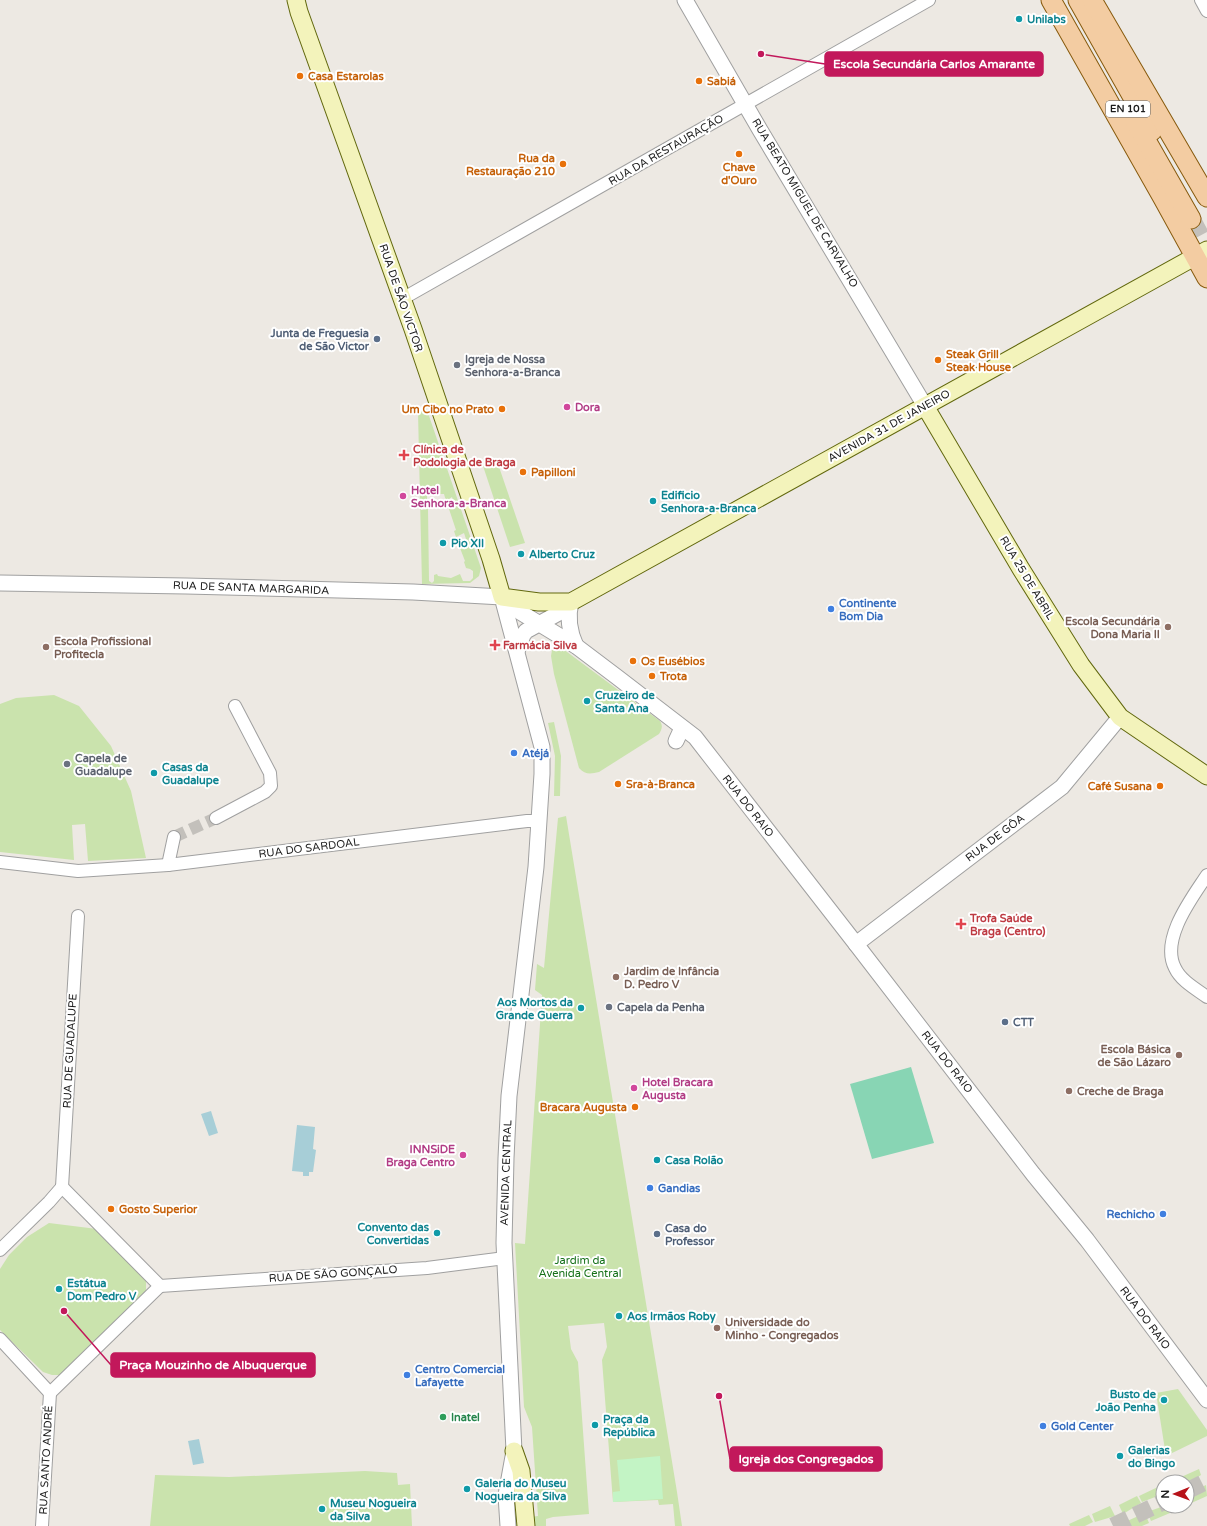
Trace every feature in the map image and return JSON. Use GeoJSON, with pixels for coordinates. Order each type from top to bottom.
{"type":"FeatureCollection","features":[{"type":"Feature","properties":{"kind":"main road","name":"RUA DE SÃO VICTOR"},"geometry":{"type":"LineString","coordinates":[[296,0],[402,299],[491,559],[502,597]]}},
{"type":"Feature","properties":{"kind":"main road"},"geometry":{"type":"LineString","coordinates":[[1050,0],[1164,198],[1201,254],[1207,278]]}},
{"type":"Feature","properties":{"kind":"main road","name":"EN 101"},"geometry":{"type":"LineString","coordinates":[[1065,0],[1195,216],[1078,0]]}},
{"type":"Feature","properties":{"kind":"main road"},"geometry":{"type":"LineString","coordinates":[[1092,0],[1207,197]]}},
{"type":"Feature","properties":{"kind":"main road","name":"AVENIDA 31 DE JANEIRO"},"geometry":{"type":"LineString","coordinates":[[571,602],[1201,254]]}},
{"type":"Feature","properties":{"kind":"main road","name":"RUA 25 DE ABRIL"},"geometry":{"type":"LineString","coordinates":[[925,406],[1020,569],[1058,630],[1081,665],[1120,717],[1207,776]]}},
{"type":"Feature","properties":{"kind":"main road"},"geometry":{"type":"LineString","coordinates":[[502,597],[539,602],[571,602]]}},
{"type":"Feature","properties":{"kind":"main road"},"geometry":{"type":"LineString","coordinates":[[514,1452],[521,1471],[526,1526]]}},
{"type":"Feature","properties":{"kind":"street","name":"RUA BEATO MIGUEL DE CARVALHO"},"geometry":{"type":"LineString","coordinates":[[685,0],[925,406]]}},
{"type":"Feature","properties":{"kind":"street","name":"RUA DA RESTAURAÇÃO"},"geometry":{"type":"LineString","coordinates":[[402,299],[929,0]]}},
{"type":"Feature","properties":{"kind":"street"},"geometry":{"type":"LineString","coordinates":[[1201,0],[1207,11]]}},
{"type":"Feature","properties":{"kind":"street","name":"RUA DE SANTA MARGARIDA"},"geometry":{"type":"LineString","coordinates":[[0,583],[186,586],[502,597]]}},
{"type":"Feature","properties":{"kind":"street","name":"RUA DO RAIO"},"geometry":{"type":"LineString","coordinates":[[502,597],[520,612],[576,646],[617,677],[679,734],[695,738],[1033,1174],[1087,1240],[1207,1400]]}},
{"type":"Feature","properties":{"kind":"street","name":"AVENIDA CENTRAL"},"geometry":{"type":"LineString","coordinates":[[502,597],[542,747],[542,774],[536,866],[509,1096],[505,1180],[505,1258],[514,1452],[506,1495],[508,1526]]}},
{"type":"Feature","properties":{"kind":"street"},"geometry":{"type":"LineString","coordinates":[[517,651],[526,631],[566,609],[571,602]]}},
{"type":"Feature","properties":{"kind":"street"},"geometry":{"type":"LineString","coordinates":[[571,602],[569,624],[571,635],[576,646]]}},
{"type":"Feature","properties":{"kind":"street"},"geometry":{"type":"LineString","coordinates":[[216,818],[265,792],[271,786],[270,773],[235,706]]}},
{"type":"Feature","properties":{"kind":"street","name":"RUA DE GÔA"},"geometry":{"type":"LineString","coordinates":[[856,944],[1062,787],[1120,717]]}},
{"type":"Feature","properties":{"kind":"street","name":"RUA DO SARDOAL"},"geometry":{"type":"LineString","coordinates":[[0,862],[78,871],[168,865],[520,822],[539,821]]}},
{"type":"Feature","properties":{"kind":"street"},"geometry":{"type":"LineString","coordinates":[[168,865],[174,837]]}},
{"type":"Feature","properties":{"kind":"street"},"geometry":{"type":"LineString","coordinates":[[1207,875],[1181,914],[1171,952],[1175,968],[1186,981],[1207,997]]}},
{"type":"Feature","properties":{"kind":"street","name":"RUA DE GUADALUPE"},"geometry":{"type":"LineString","coordinates":[[62,1187],[78,916]]}},
{"type":"Feature","properties":{"kind":"street"},"geometry":{"type":"LineString","coordinates":[[0,1250],[49,1202],[62,1187],[160,1286],[50,1393],[0,1339]]}},
{"type":"Feature","properties":{"kind":"street","name":"RUA DE SÃO GONÇALO"},"geometry":{"type":"LineString","coordinates":[[160,1286],[427,1268],[505,1258]]}},
{"type":"Feature","properties":{"kind":"street","name":"RUA SANTO ANDRÉ"},"geometry":{"type":"LineString","coordinates":[[42,1526],[50,1393]]}},
{"type":"Feature","properties":{"kind":"green space"},"geometry":{"type":"Polygon","coordinates":[[[426,407],[481,568],[479,576],[470,583],[422,584],[419,409],[426,407]],[[433,494],[427,496],[427,504],[421,504],[421,510],[428,509],[429,581],[432,583],[434,581],[434,575],[437,574],[438,576],[451,578],[460,574],[463,581],[470,581],[473,578],[473,571],[466,568],[458,543],[467,542],[464,533],[456,537],[454,531],[456,530],[448,506],[455,506],[452,497],[446,501],[444,494],[433,494]]]}},
{"type":"Feature","properties":{"kind":"green space"},"geometry":{"type":"Polygon","coordinates":[[[497,461],[525,543],[510,547],[483,466],[497,461]]]}},
{"type":"Feature","properties":{"kind":"green space"},"geometry":{"type":"Polygon","coordinates":[[[556,648],[563,649],[660,721],[662,728],[659,734],[599,772],[588,773],[581,770],[579,768],[554,674],[551,656],[552,650],[556,648]]]}},
{"type":"Feature","properties":{"kind":"green space"},"geometry":{"type":"Polygon","coordinates":[[[54,695],[79,706],[111,746],[131,791],[146,858],[88,861],[85,824],[72,825],[74,860],[0,852],[0,704],[16,698],[54,695]]]}},
{"type":"Feature","properties":{"kind":"green space"},"geometry":{"type":"Polygon","coordinates":[[[554,722],[561,756],[560,796],[554,796],[555,756],[548,723],[554,722]]]}},
{"type":"Feature","properties":{"kind":"green space","name":"Jardim da Avenida Central"},"geometry":{"type":"Polygon","coordinates":[[[566,816],[682,1526],[675,1526],[673,1504],[659,1505],[658,1500],[613,1502],[602,1360],[607,1347],[604,1323],[568,1326],[571,1349],[578,1362],[589,1514],[553,1517],[546,1519],[546,1526],[531,1526],[530,1517],[538,1516],[532,1427],[524,1407],[515,1243],[525,1244],[542,995],[535,990],[537,964],[544,968],[558,818],[566,816]]]}},
{"type":"Feature","properties":{"kind":"green space"},"geometry":{"type":"Polygon","coordinates":[[[911,1067],[934,1143],[872,1159],[850,1084],[911,1067]]]}},
{"type":"Feature","properties":{"kind":"green space"},"geometry":{"type":"Polygon","coordinates":[[[49,1223],[97,1229],[146,1279],[146,1293],[61,1375],[52,1375],[43,1372],[0,1330],[0,1269],[9,1255],[27,1237],[49,1223]]]}},
{"type":"Feature","properties":{"kind":"green space"},"geometry":{"type":"Polygon","coordinates":[[[1178,1389],[1207,1430],[1207,1436],[1166,1456],[1156,1393],[1178,1389]]]}},
{"type":"Feature","properties":{"kind":"green space"},"geometry":{"type":"Polygon","coordinates":[[[660,1456],[663,1499],[613,1502],[613,1492],[620,1491],[617,1460],[660,1456]]]}},
{"type":"Feature","properties":{"kind":"green space"},"geometry":{"type":"Polygon","coordinates":[[[1199,1469],[1201,1475],[1195,1479],[1195,1474],[1188,1474],[1199,1469]]]}},
{"type":"Feature","properties":{"kind":"green space","name":"Museu Nogueira da Silva"},"geometry":{"type":"Polygon","coordinates":[[[365,1471],[397,1473],[398,1485],[410,1484],[412,1526],[150,1526],[155,1475],[229,1477],[365,1471]]]}},
{"type":"Feature","properties":{"kind":"green space"},"geometry":{"type":"Polygon","coordinates":[[[1206,1485],[1207,1496],[1195,1501],[1195,1490],[1206,1485]]]}},
{"type":"Feature","properties":{"kind":"green space"},"geometry":{"type":"Polygon","coordinates":[[[1155,1488],[1155,1497],[1142,1502],[1139,1496],[1155,1488]]]}},
{"type":"Feature","properties":{"kind":"green space"},"geometry":{"type":"Polygon","coordinates":[[[1137,1496],[1141,1503],[1123,1514],[1119,1505],[1137,1496]]]}},
{"type":"Feature","properties":{"kind":"green space"},"geometry":{"type":"Polygon","coordinates":[[[1110,1506],[1115,1516],[1095,1522],[1092,1514],[1110,1506]]]}},
{"type":"Feature","properties":{"kind":"green space"},"geometry":{"type":"Polygon","coordinates":[[[1155,1509],[1155,1514],[1168,1514],[1151,1521],[1147,1512],[1155,1509]]]}},
{"type":"Feature","properties":{"kind":"green space"},"geometry":{"type":"Polygon","coordinates":[[[1145,1513],[1149,1523],[1142,1526],[1126,1526],[1125,1522],[1145,1513]]]}},
{"type":"Feature","properties":{"kind":"green space"},"geometry":{"type":"Polygon","coordinates":[[[1089,1515],[1093,1522],[1085,1526],[1070,1526],[1069,1524],[1089,1515]]]}},
{"type":"Feature","properties":{"kind":"water"},"geometry":{"type":"Polygon","coordinates":[[[211,1111],[218,1133],[209,1136],[201,1114],[211,1111]]]}},
{"type":"Feature","properties":{"kind":"water"},"geometry":{"type":"Polygon","coordinates":[[[297,1125],[315,1127],[313,1149],[316,1150],[313,1172],[309,1172],[309,1176],[303,1176],[303,1172],[292,1171],[297,1125]]]}},
{"type":"Feature","properties":{"kind":"water"},"geometry":{"type":"Polygon","coordinates":[[[199,1439],[204,1463],[193,1465],[188,1441],[199,1439]]]}},
{"type":"Feature","properties":{"kind":"tunnel"},"geometry":{"type":"LineString","coordinates":[[1191,219],[1207,249]]}},
{"type":"Feature","properties":{"kind":"tunnel"},"geometry":{"type":"LineString","coordinates":[[174,837],[216,818]]}},
{"type":"Feature","properties":{"kind":"tunnel"},"geometry":{"type":"LineString","coordinates":[[1195,1487],[1207,1481]]}},
{"type":"Feature","properties":{"kind":"tunnel"},"geometry":{"type":"LineString","coordinates":[[1113,1526],[1155,1506]]}},
{"type":"Feature","properties":{"kind":"place","name":"Unilabs"},"geometry":{"type":"Point","coordinates":[1019,19]}},
{"type":"Feature","properties":{"kind":"place","name":"Escola Secundária Carlos Amarante"},"geometry":{"type":"Point","coordinates":[761,54]}},
{"type":"Feature","properties":{"kind":"place","name":"Casa Estarolas"},"geometry":{"type":"Point","coordinates":[300,76]}},
{"type":"Feature","properties":{"kind":"place","name":"Sabiá"},"geometry":{"type":"Point","coordinates":[699,81]}},
{"type":"Feature","properties":{"kind":"place","name":"Chave d'Ouro"},"geometry":{"type":"Point","coordinates":[739,154]}},
{"type":"Feature","properties":{"kind":"place","name":"Rua da Restauração 210"},"geometry":{"type":"Point","coordinates":[563,164]}},
{"type":"Feature","properties":{"kind":"place","name":"Junta de Freguesia de São Victor"},"geometry":{"type":"Point","coordinates":[377,339]}},
{"type":"Feature","properties":{"kind":"place","name":"Steak Grill Steak House"},"geometry":{"type":"Point","coordinates":[938,360]}},
{"type":"Feature","properties":{"kind":"place","name":"Igreja de Nossa Senhora-a-Branca"},"geometry":{"type":"Point","coordinates":[457,365]}},
{"type":"Feature","properties":{"kind":"place","name":"Dora"},"geometry":{"type":"Point","coordinates":[567,407]}},
{"type":"Feature","properties":{"kind":"place","name":"Um Cibo no Prato"},"geometry":{"type":"Point","coordinates":[502,409]}},
{"type":"Feature","properties":{"kind":"place","name":"Clínica de Podologia de Braga"},"geometry":{"type":"Point","coordinates":[404,455]}},
{"type":"Feature","properties":{"kind":"place","name":"Papilloni"},"geometry":{"type":"Point","coordinates":[523,472]}},
{"type":"Feature","properties":{"kind":"place","name":"Hotel Senhora-a-Branca"},"geometry":{"type":"Point","coordinates":[403,496]}},
{"type":"Feature","properties":{"kind":"place","name":"Edificio Senhora-a-Branca"},"geometry":{"type":"Point","coordinates":[653,501]}},
{"type":"Feature","properties":{"kind":"place","name":"Pio XII"},"geometry":{"type":"Point","coordinates":[443,543]}},
{"type":"Feature","properties":{"kind":"place","name":"Alberto Cruz"},"geometry":{"type":"Point","coordinates":[521,554]}},
{"type":"Feature","properties":{"kind":"place","name":"Continente Bom Dia"},"geometry":{"type":"Point","coordinates":[831,609]}},
{"type":"Feature","properties":{"kind":"place","name":"Escola Secundária Dona Maria II"},"geometry":{"type":"Point","coordinates":[1168,627]}},
{"type":"Feature","properties":{"kind":"place","name":"Farmácia Silva"},"geometry":{"type":"Point","coordinates":[495,645]}},
{"type":"Feature","properties":{"kind":"place","name":"Escola Profissional Profitecla"},"geometry":{"type":"Point","coordinates":[46,647]}},
{"type":"Feature","properties":{"kind":"place","name":"Os Eusébios"},"geometry":{"type":"Point","coordinates":[633,661]}},
{"type":"Feature","properties":{"kind":"place","name":"Trota"},"geometry":{"type":"Point","coordinates":[652,676]}},
{"type":"Feature","properties":{"kind":"place","name":"Cruzeiro de Santa Ana"},"geometry":{"type":"Point","coordinates":[587,701]}},
{"type":"Feature","properties":{"kind":"place","name":"Atéjá"},"geometry":{"type":"Point","coordinates":[514,753]}},
{"type":"Feature","properties":{"kind":"place","name":"Capela de Guadalupe"},"geometry":{"type":"Point","coordinates":[67,764]}},
{"type":"Feature","properties":{"kind":"place","name":"Casas da Guadalupe"},"geometry":{"type":"Point","coordinates":[154,773]}},
{"type":"Feature","properties":{"kind":"place","name":"Sra-à-Branca"},"geometry":{"type":"Point","coordinates":[618,784]}},
{"type":"Feature","properties":{"kind":"place","name":"Café Susana"},"geometry":{"type":"Point","coordinates":[1160,786]}},
{"type":"Feature","properties":{"kind":"place","name":"Trofa Saúde Braga (Centro)"},"geometry":{"type":"Point","coordinates":[961,924]}},
{"type":"Feature","properties":{"kind":"place","name":"Jardim de Infância D. Pedro V"},"geometry":{"type":"Point","coordinates":[616,977]}},
{"type":"Feature","properties":{"kind":"place","name":"Capela da Penha"},"geometry":{"type":"Point","coordinates":[609,1007]}},
{"type":"Feature","properties":{"kind":"place","name":"Aos Mortos da Grande Guerra"},"geometry":{"type":"Point","coordinates":[581,1008]}},
{"type":"Feature","properties":{"kind":"place","name":"CTT"},"geometry":{"type":"Point","coordinates":[1005,1022]}},
{"type":"Feature","properties":{"kind":"place","name":"Escola Básica de São Lázaro"},"geometry":{"type":"Point","coordinates":[1179,1055]}},
{"type":"Feature","properties":{"kind":"place","name":"Hotel Bracara Augusta"},"geometry":{"type":"Point","coordinates":[634,1088]}},
{"type":"Feature","properties":{"kind":"place","name":"Creche de Braga"},"geometry":{"type":"Point","coordinates":[1069,1091]}},
{"type":"Feature","properties":{"kind":"place","name":"Bracara Augusta"},"geometry":{"type":"Point","coordinates":[635,1107]}},
{"type":"Feature","properties":{"kind":"place","name":"INNSiDE Braga Centro"},"geometry":{"type":"Point","coordinates":[463,1155]}},
{"type":"Feature","properties":{"kind":"place","name":"Casa Rolão"},"geometry":{"type":"Point","coordinates":[657,1160]}},
{"type":"Feature","properties":{"kind":"place","name":"Gandias"},"geometry":{"type":"Point","coordinates":[650,1188]}},
{"type":"Feature","properties":{"kind":"place","name":"Gosto Superior"},"geometry":{"type":"Point","coordinates":[111,1209]}},
{"type":"Feature","properties":{"kind":"place","name":"Rechicho"},"geometry":{"type":"Point","coordinates":[1163,1214]}},
{"type":"Feature","properties":{"kind":"place","name":"Convento das Convertidas"},"geometry":{"type":"Point","coordinates":[437,1233]}},
{"type":"Feature","properties":{"kind":"place","name":"Casa do Professor"},"geometry":{"type":"Point","coordinates":[657,1234]}},
{"type":"Feature","properties":{"kind":"place","name":"Estátua Dom Pedro V"},"geometry":{"type":"Point","coordinates":[59,1289]}},
{"type":"Feature","properties":{"kind":"place","name":"Praça Mouzinho de Albuquerque"},"geometry":{"type":"Point","coordinates":[64,1311]}},
{"type":"Feature","properties":{"kind":"place","name":"Aos Irmãos Roby"},"geometry":{"type":"Point","coordinates":[619,1316]}},
{"type":"Feature","properties":{"kind":"place","name":"Universidade do Minho - Congregados"},"geometry":{"type":"Point","coordinates":[717,1328]}},
{"type":"Feature","properties":{"kind":"place","name":"Centro Comercial Lafayette"},"geometry":{"type":"Point","coordinates":[407,1375]}},
{"type":"Feature","properties":{"kind":"place","name":"Igreja dos Congregados"},"geometry":{"type":"Point","coordinates":[719,1396]}},
{"type":"Feature","properties":{"kind":"place","name":"Busto de João Penha"},"geometry":{"type":"Point","coordinates":[1164,1400]}},
{"type":"Feature","properties":{"kind":"place","name":"Inatel"},"geometry":{"type":"Point","coordinates":[443,1417]}},
{"type":"Feature","properties":{"kind":"place","name":"Praça da República"},"geometry":{"type":"Point","coordinates":[595,1425]}},
{"type":"Feature","properties":{"kind":"place","name":"Gold Center"},"geometry":{"type":"Point","coordinates":[1043,1426]}},
{"type":"Feature","properties":{"kind":"place","name":"Galerias do Bingo"},"geometry":{"type":"Point","coordinates":[1120,1456]}},
{"type":"Feature","properties":{"kind":"place","name":"Galeria do Museu Nogueira da Silva"},"geometry":{"type":"Point","coordinates":[467,1489]}},
{"type":"Feature","properties":{"kind":"place","name":"Museu Nogueira da Silva"},"geometry":{"type":"Point","coordinates":[322,1509]}}]}
